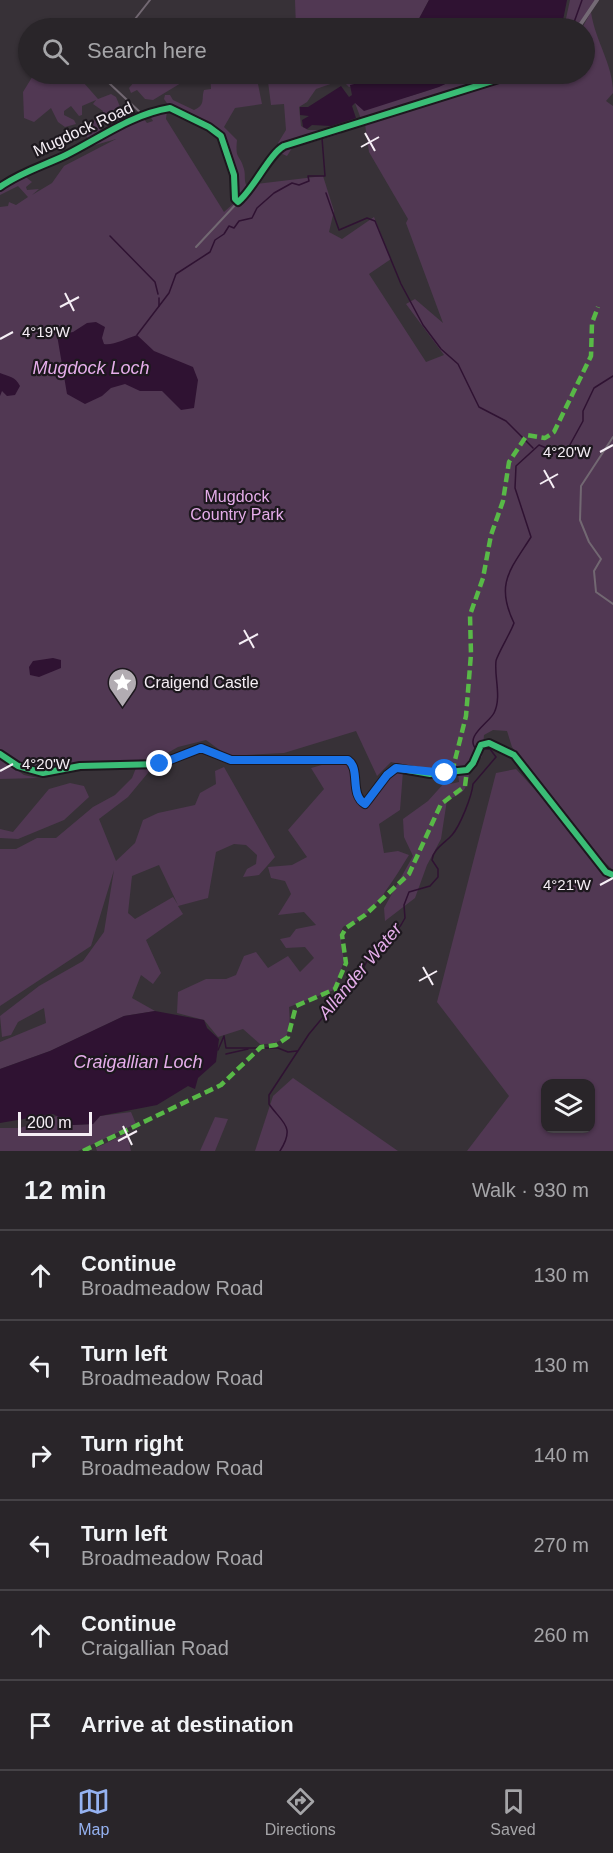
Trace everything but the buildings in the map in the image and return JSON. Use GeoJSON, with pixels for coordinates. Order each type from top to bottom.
{"type":"FeatureCollection","features":[{"type":"Feature","properties":{"kind":"street"},"geometry":{"type":"LineString","coordinates":[[136,18],[150,0]]}},
{"type":"Feature","properties":{"kind":"street"},"geometry":{"type":"LineString","coordinates":[[585,18],[597,0]]}},
{"type":"Feature","properties":{"kind":"street"},"geometry":{"type":"LineString","coordinates":[[111,84],[143,115]]}},
{"type":"Feature","properties":{"kind":"street"},"geometry":{"type":"LineString","coordinates":[[196,248],[262,176],[276,151],[284,146],[483,84]]}},
{"type":"Feature","properties":{"kind":"street","name":"Mugdock Road"},"geometry":{"type":"LineString","coordinates":[[0,187],[24,171],[68,154],[136,117],[163,109],[176,109],[216,132],[223,141],[234,175],[235,199],[238,202]]}},
{"type":"Feature","properties":{"kind":"street"},"geometry":{"type":"LineString","coordinates":[[136,117],[137,111]]}},
{"type":"Feature","properties":{"kind":"street"},"geometry":{"type":"LineString","coordinates":[[613,437],[584,480],[580,516],[589,542],[601,559],[594,571],[596,592],[613,604]]}},
{"type":"Feature","properties":{"kind":"street"},"geometry":{"type":"LineString","coordinates":[[0,754],[18,766],[43,773],[80,766],[160,764],[201,748],[208,749],[223,759],[348,760],[353,765],[360,801],[365,804],[387,775],[396,768],[430,774],[469,769],[480,747],[489,743],[514,755],[606,872],[613,875]]}},
{"type":"Feature","properties":{"kind":"green space"},"geometry":{"type":"Polygon","coordinates":[[[295,0],[429,0],[419,18],[296,18],[295,0]]]}},
{"type":"Feature","properties":{"kind":"green space"},"geometry":{"type":"Polygon","coordinates":[[[570,0],[596,0],[583,18],[566,18],[570,0]]]}},
{"type":"Feature","properties":{"kind":"green space","name":"Mugdock Country Park"},"geometry":{"type":"Polygon","coordinates":[[[595,30],[607,62],[613,93],[606,101],[613,106],[613,870],[601,859],[512,747],[507,731],[493,730],[484,735],[482,757],[459,767],[438,770],[391,762],[377,776],[356,731],[284,753],[228,756],[206,740],[178,747],[155,760],[80,765],[47,771],[30,769],[11,760],[0,751],[0,207],[8,206],[9,202],[16,205],[28,197],[18,186],[0,195],[0,189],[22,174],[32,182],[26,187],[27,190],[39,189],[32,195],[52,183],[64,166],[116,139],[92,146],[93,142],[136,120],[143,118],[147,123],[153,121],[150,116],[167,111],[166,119],[224,212],[234,203],[238,205],[256,184],[323,176],[334,211],[329,232],[342,239],[374,217],[391,259],[369,274],[426,362],[444,355],[406,304],[415,299],[443,323],[406,223],[408,219],[369,152],[365,124],[497,84],[595,84],[595,30]]]}},
{"type":"Feature","properties":{"kind":"green space"},"geometry":{"type":"Polygon","coordinates":[[[28,84],[85,84],[98,99],[111,94],[116,97],[123,114],[120,120],[100,125],[101,132],[88,139],[84,131],[87,124],[103,116],[103,111],[93,104],[96,100],[82,106],[82,115],[79,116],[71,106],[64,111],[64,115],[74,120],[76,124],[65,127],[58,122],[51,108],[34,122],[24,118],[23,92],[28,84]]]}},
{"type":"Feature","properties":{"kind":"green space"},"geometry":{"type":"Polygon","coordinates":[[[132,84],[179,84],[153,100],[145,99],[137,90],[131,93],[129,88],[132,84]]]}},
{"type":"Feature","properties":{"kind":"green space"},"geometry":{"type":"Polygon","coordinates":[[[211,84],[258,84],[262,104],[235,108],[224,127],[237,140],[237,154],[244,169],[248,188],[240,198],[237,195],[237,184],[222,133],[200,118],[169,106],[164,99],[165,95],[170,95],[173,100],[194,110],[202,104],[204,90],[211,89],[211,84]]]}},
{"type":"Feature","properties":{"kind":"green space"},"geometry":{"type":"Polygon","coordinates":[[[268,84],[330,84],[316,89],[307,102],[299,107],[301,126],[308,130],[343,130],[340,134],[292,148],[287,156],[280,153],[278,143],[286,130],[284,104],[271,105],[268,84]]]}},
{"type":"Feature","properties":{"kind":"green space"},"geometry":{"type":"Polygon","coordinates":[[[475,84],[361,119],[355,103],[380,103],[395,100],[443,85],[475,84]]]}},
{"type":"Feature","properties":{"kind":"green space"},"geometry":{"type":"Polygon","coordinates":[[[0,758],[24,775],[38,778],[0,779],[0,758]]]}},
{"type":"Feature","properties":{"kind":"green space"},"geometry":{"type":"Polygon","coordinates":[[[340,760],[352,764],[355,794],[365,809],[393,773],[398,769],[403,771],[400,810],[379,824],[384,853],[398,851],[409,855],[368,913],[343,927],[340,933],[344,961],[334,990],[289,1007],[288,1030],[286,1035],[277,1042],[260,1044],[243,1029],[218,1037],[204,1020],[177,1013],[178,992],[206,979],[226,979],[236,975],[244,956],[256,952],[268,968],[288,956],[300,972],[314,958],[305,947],[286,948],[280,939],[290,937],[296,929],[316,925],[304,912],[278,915],[291,894],[285,881],[271,878],[268,867],[292,865],[307,857],[288,830],[324,789],[311,768],[340,760]]]}},
{"type":"Feature","properties":{"kind":"green space"},"geometry":{"type":"Polygon","coordinates":[[[224,767],[275,857],[259,875],[243,877],[247,869],[256,864],[257,855],[246,845],[234,844],[216,852],[208,898],[178,906],[183,914],[146,940],[161,973],[153,984],[141,975],[132,998],[155,1011],[124,1016],[50,1051],[0,1069],[0,1042],[46,1023],[44,1008],[18,1022],[11,1035],[2,1037],[0,1016],[39,986],[83,961],[104,932],[114,870],[91,946],[0,1006],[0,849],[16,849],[37,838],[56,838],[93,807],[115,795],[132,778],[136,768],[152,768],[128,797],[99,819],[116,861],[135,843],[143,820],[158,813],[195,805],[200,793],[216,784],[215,771],[224,767]],[[159,865],[132,876],[128,913],[135,919],[173,897],[178,905],[159,865]]]}},
{"type":"Feature","properties":{"kind":"green space"},"geometry":{"type":"Polygon","coordinates":[[[516,769],[570,828],[605,873],[613,877],[613,1151],[467,1151],[509,1096],[437,1002],[496,773],[516,769]]]}},
{"type":"Feature","properties":{"kind":"green space"},"geometry":{"type":"Polygon","coordinates":[[[458,774],[469,774],[467,784],[460,794],[447,800],[441,839],[427,865],[415,898],[385,921],[384,908],[413,856],[404,837],[403,819],[428,801],[446,781],[450,784],[459,782],[458,774]]]}},
{"type":"Feature","properties":{"kind":"green space"},"geometry":{"type":"Polygon","coordinates":[[[70,783],[84,786],[89,797],[64,820],[18,839],[0,838],[0,829],[13,832],[49,789],[70,783]]]}},
{"type":"Feature","properties":{"kind":"green space"},"geometry":{"type":"Polygon","coordinates":[[[293,1078],[398,1151],[255,1151],[273,1096],[293,1078]]]}},
{"type":"Feature","properties":{"kind":"green space"},"geometry":{"type":"Polygon","coordinates":[[[131,1112],[136,1124],[78,1151],[0,1151],[0,1128],[20,1128],[57,1116],[73,1125],[93,1124],[100,1116],[131,1112]]]}},
{"type":"Feature","properties":{"kind":"green space"},"geometry":{"type":"Polygon","coordinates":[[[215,1117],[228,1119],[215,1151],[200,1151],[215,1117]]]}},
{"type":"Feature","properties":{"kind":"green space"},"geometry":{"type":"Polygon","coordinates":[[[127,1133],[131,1151],[97,1151],[96,1148],[127,1133]]]}},
{"type":"Feature","properties":{"kind":"water"},"geometry":{"type":"Polygon","coordinates":[[[429,0],[567,0],[563,18],[419,18],[429,0]]]}},
{"type":"Feature","properties":{"kind":"water"},"geometry":{"type":"Polygon","coordinates":[[[445,84],[364,111],[355,103],[352,106],[356,118],[331,126],[312,125],[307,129],[303,127],[302,120],[309,116],[300,115],[300,107],[308,107],[341,86],[349,97],[352,95],[350,85],[445,84]]]}},
{"type":"Feature","properties":{"kind":"water","name":"Mugdock Loch"},"geometry":{"type":"Polygon","coordinates":[[[96,322],[105,327],[102,338],[104,344],[116,343],[137,335],[154,351],[193,367],[198,380],[194,408],[181,410],[162,391],[140,391],[125,384],[111,388],[102,396],[85,404],[67,394],[57,335],[73,332],[87,323],[96,322]]]}},
{"type":"Feature","properties":{"kind":"water"},"geometry":{"type":"Polygon","coordinates":[[[0,373],[16,380],[20,386],[15,395],[7,396],[2,391],[0,396],[0,373]]]}},
{"type":"Feature","properties":{"kind":"water"},"geometry":{"type":"Polygon","coordinates":[[[53,658],[61,660],[61,668],[39,677],[30,675],[29,667],[33,661],[53,658]]]}},
{"type":"Feature","properties":{"kind":"water","name":"Craigallian Loch"},"geometry":{"type":"Polygon","coordinates":[[[155,1011],[204,1020],[207,1028],[219,1039],[216,1062],[198,1078],[195,1089],[188,1086],[157,1105],[100,1116],[93,1124],[73,1125],[53,1114],[0,1123],[0,1069],[50,1051],[124,1016],[155,1011]]]}},
{"type":"Feature","properties":{"kind":"waterway"},"geometry":{"type":"LineString","coordinates":[[576,18],[582,0]]}},
{"type":"Feature","properties":{"kind":"waterway"},"geometry":{"type":"LineString","coordinates":[[137,335],[169,293],[176,274],[210,252],[215,240],[224,234],[229,226],[234,228],[239,221],[252,218],[257,208],[274,193],[292,183],[299,185],[309,181],[308,176],[325,176],[322,138],[330,134]]}},
{"type":"Feature","properties":{"kind":"waterway"},"geometry":{"type":"LineString","coordinates":[[326,193],[339,230],[367,218],[375,221],[401,284],[423,325],[441,349],[458,364],[479,407],[506,421],[533,448]]}},
{"type":"Feature","properties":{"kind":"waterway"},"geometry":{"type":"LineString","coordinates":[[110,236],[155,282],[158,294]]}},
{"type":"Feature","properties":{"kind":"waterway"},"geometry":{"type":"LineString","coordinates":[[159,298],[159,306]]}},
{"type":"Feature","properties":{"kind":"waterway","name":"Allander Water"},"geometry":{"type":"LineString","coordinates":[[477,750],[473,740],[475,735],[491,717],[496,707],[498,694],[496,661],[514,623],[508,609],[505,587],[511,568],[531,537],[515,488],[516,466],[539,445],[559,453],[566,452],[583,421],[583,411],[594,388],[613,376]]}},
{"type":"Feature","properties":{"kind":"waterway","name":"Allander Water"},"geometry":{"type":"LineString","coordinates":[[280,1151],[285,1143],[287,1130],[269,1104],[269,1095],[309,1034],[329,1010],[329,1004],[336,995],[359,977],[372,951],[382,949],[401,925],[405,918],[404,905],[409,892],[430,886],[438,877],[438,869],[432,860],[433,856],[455,831],[468,803],[473,784],[496,757],[490,749],[482,749]]}},
{"type":"Feature","properties":{"kind":"waterway"},"geometry":{"type":"LineString","coordinates":[[218,1050],[224,1036],[226,1048],[278,1048],[288,1052],[297,1051]]}},
{"type":"Feature","properties":{"kind":"waterway"},"geometry":{"type":"LineString","coordinates":[[226,1054],[248,1049]]}},
{"type":"Feature","properties":{"kind":"marked path"},"geometry":{"type":"LineString","coordinates":[[452,772],[466,716],[471,654],[470,615],[483,578],[491,535],[503,501],[509,462],[527,435],[545,438],[554,432],[591,356],[592,323],[598,307]]}},
{"type":"Feature","properties":{"kind":"marked path"},"geometry":{"type":"LineString","coordinates":[[83,1151],[221,1085],[261,1047],[276,1045],[288,1037],[296,1006],[335,989],[346,963],[342,935],[346,928],[365,915],[409,874],[441,804],[465,786],[467,770]]}},
{"type":"Feature","properties":{"kind":"cycle path"},"geometry":{"type":"LineString","coordinates":[[0,187],[24,173],[66,155],[116,127],[142,115],[170,108],[209,127],[221,136],[234,175],[235,199],[238,202],[273,156],[284,146],[483,84]]}},
{"type":"Feature","properties":{"kind":"cycle path"},"geometry":{"type":"LineString","coordinates":[[0,754],[18,766],[43,773],[80,766],[160,764],[201,748],[231,760],[348,760],[354,769],[357,794],[365,804],[387,775],[396,768],[430,774],[467,770],[473,763],[481,745],[489,743],[514,755],[606,872],[613,875]]}},
{"type":"Feature","properties":{"kind":"place","name":"Craigend Castle"},"geometry":{"type":"Point","coordinates":[123,708]}},
{"type":"Feature","properties":{"kind":"route"},"geometry":{"type":"LineString","coordinates":[[160,764],[201,748],[208,749],[221,759],[231,760],[323,758],[348,760],[353,765],[355,787],[360,801],[365,804],[387,775],[396,768],[401,767],[430,774],[445,773]]}}]}
